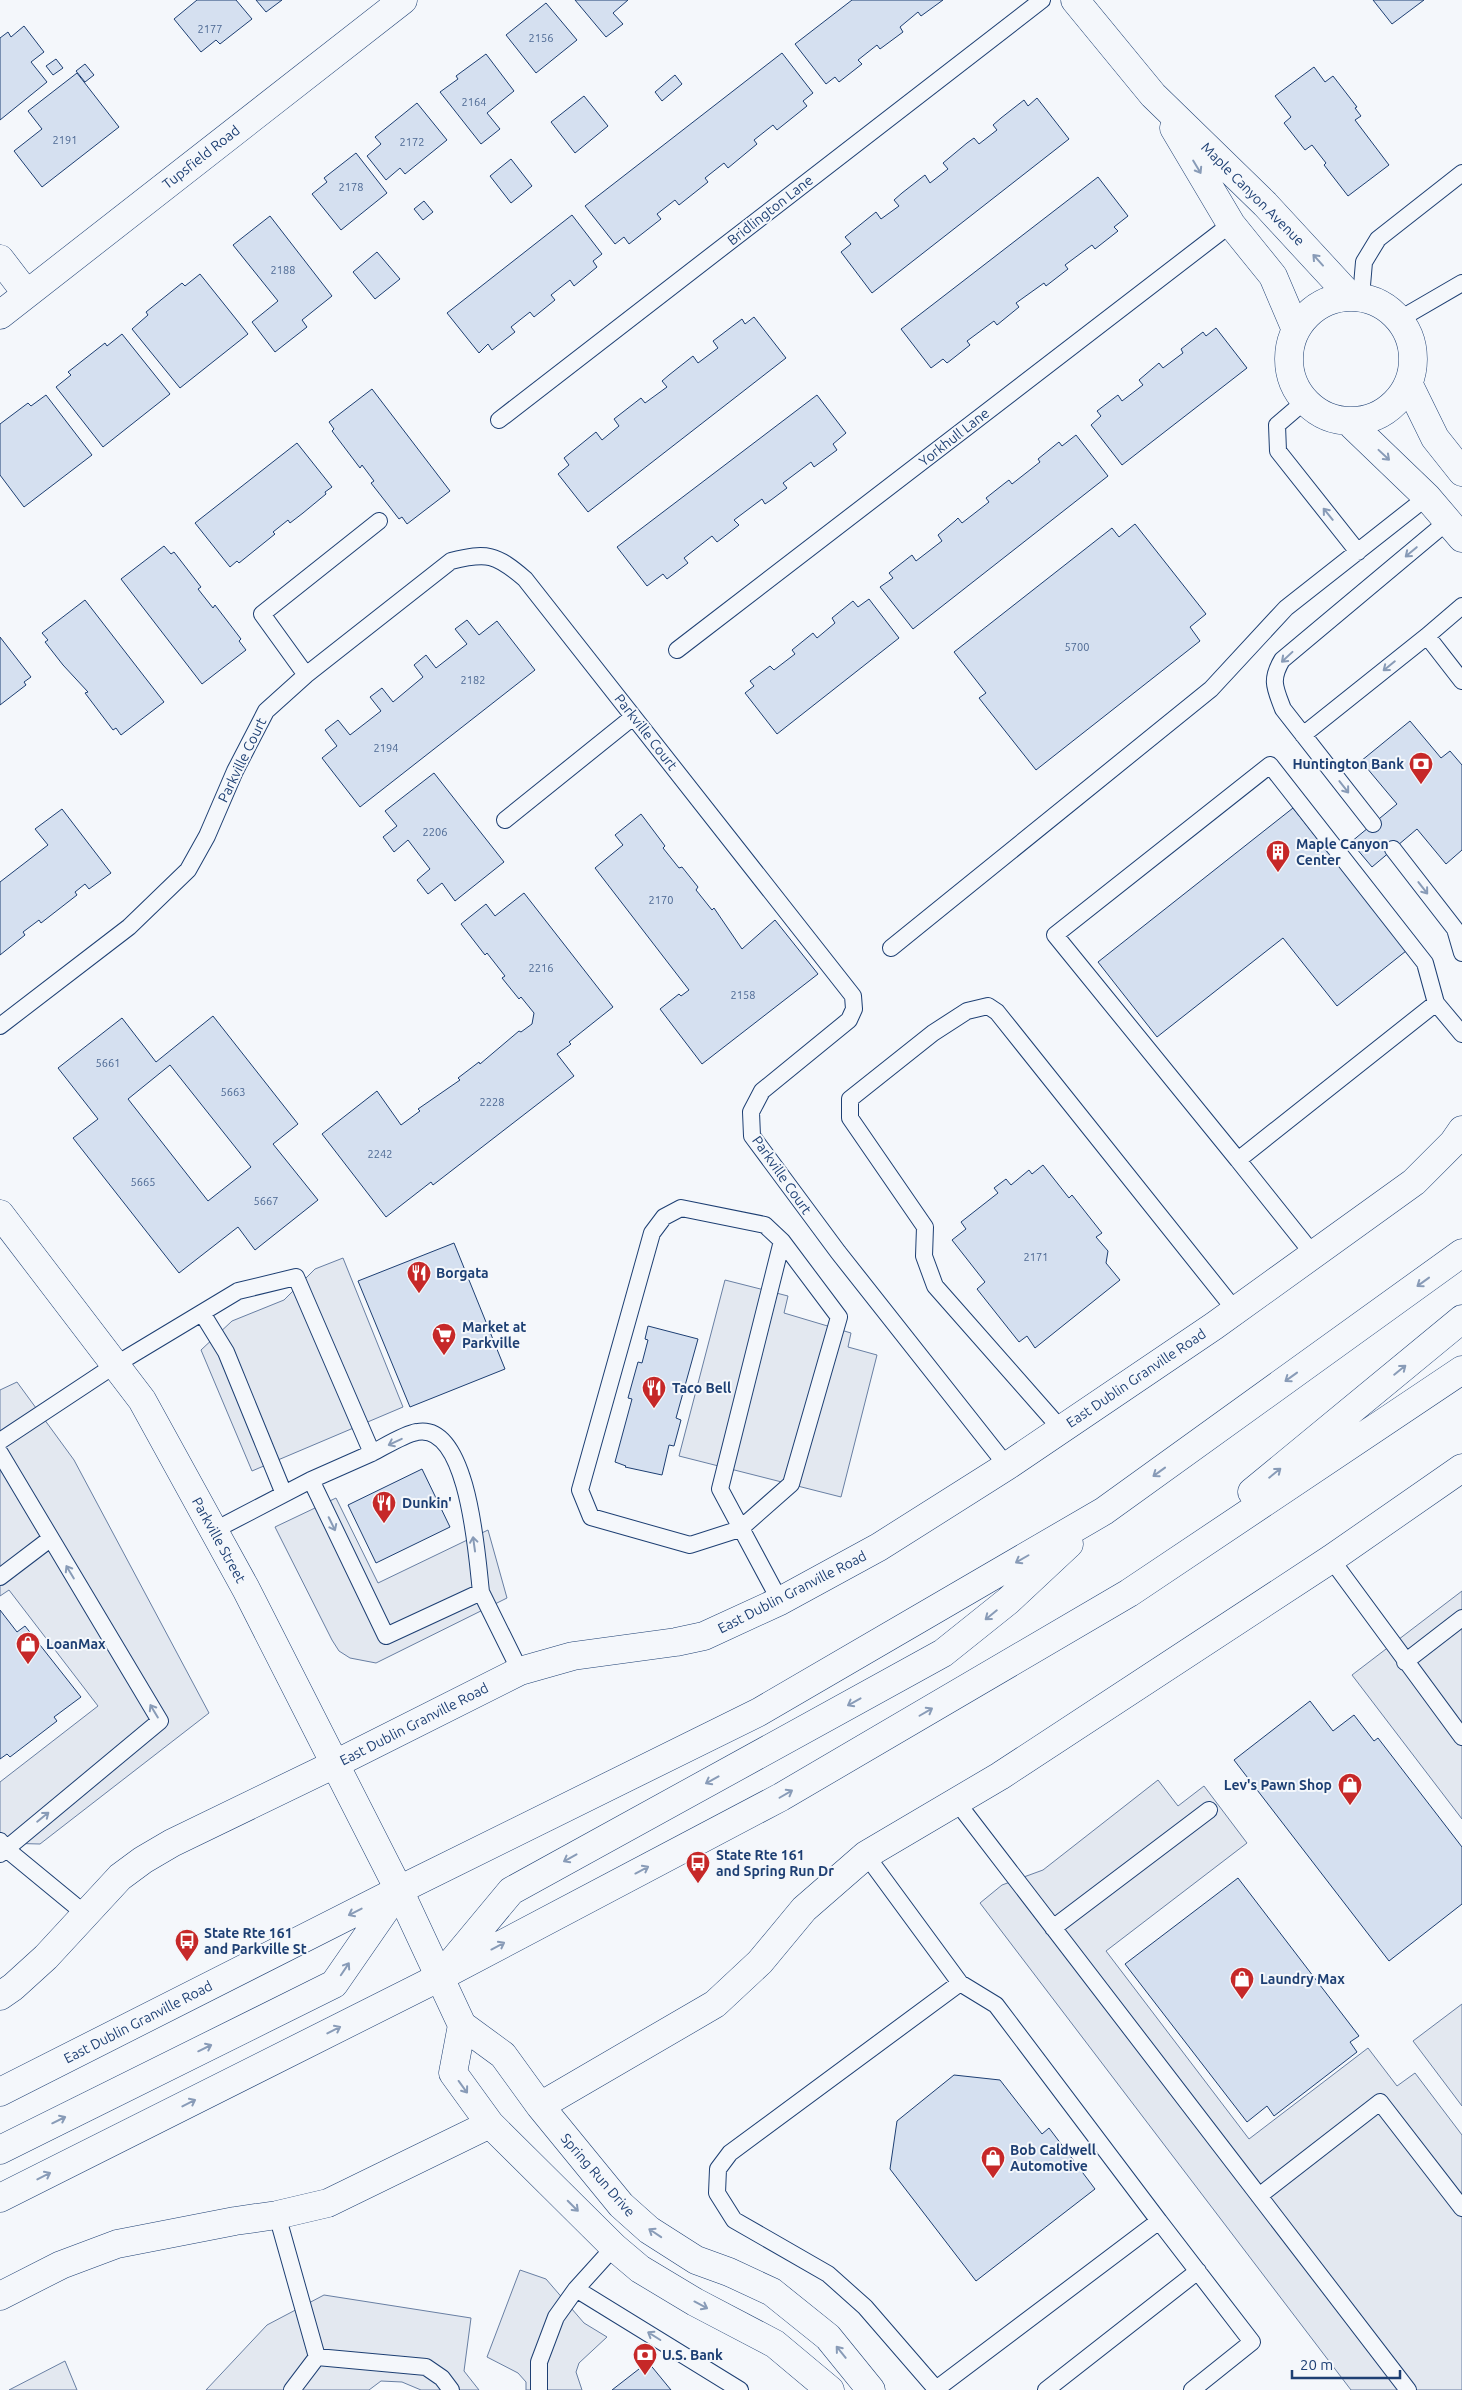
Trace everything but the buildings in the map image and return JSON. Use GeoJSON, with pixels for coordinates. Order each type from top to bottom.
{"type":"FeatureCollection","features":[{"type":"Feature","properties":{"kind":"street","name":"Tupsfield Road"},"geometry":{"type":"LineString","coordinates":[[0,315],[403,0]]}},
{"type":"Feature","properties":{"kind":"street","name":"Maple Canyon Avenue"},"geometry":{"type":"LineString","coordinates":[[1075,0],[1153,95],[1265,204],[1355,297]]}},
{"type":"Feature","properties":{"kind":"street","name":"Maple Canyon Avenue"},"geometry":{"type":"LineString","coordinates":[[1153,95],[1231,224],[1273,276],[1296,330]]}},
{"type":"Feature","properties":{"kind":"street"},"geometry":{"type":"LineString","coordinates":[[0,259],[26,293]]}},
{"type":"Feature","properties":{"kind":"street"},"geometry":{"type":"LineString","coordinates":[[1355,297],[1376,301],[1389,308],[1400,319],[1409,334],[1414,351],[1414,368],[1408,385],[1399,401],[1384,412],[1367,420],[1349,422],[1332,419],[1318,412],[1304,401],[1294,385],[1289,367],[1290,348],[1296,330],[1306,315],[1321,304],[1355,297]]}},
{"type":"Feature","properties":{"kind":"street"},"geometry":{"type":"LineString","coordinates":[[1408,385],[1435,438],[1462,472]]}},
{"type":"Feature","properties":{"kind":"street"},"geometry":{"type":"LineString","coordinates":[[1349,422],[1427,497],[1455,529]]}},
{"type":"Feature","properties":{"kind":"street","name":"East Dublin Granville Road"},"geometry":{"type":"LineString","coordinates":[[0,1996],[13,1987],[46,1957],[84,1913],[120,1877],[143,1860],[172,1843],[520,1671],[573,1656],[676,1642],[704,1636],[780,1601],[879,1547],[1007,1466],[1235,1310],[1414,1182],[1453,1143],[1462,1130]]}},
{"type":"Feature","properties":{"kind":"street","name":"Parkville Street"},"geometry":{"type":"LineString","coordinates":[[0,1214],[142,1400],[213,1531],[399,1890]]}},
{"type":"Feature","properties":{"kind":"street","name":"East Dublin Granville Road"},"geometry":{"type":"LineString","coordinates":[[0,2092],[399,1890],[760,1712],[1104,1511],[1462,1252]]}},
{"type":"Feature","properties":{"kind":"street"},"geometry":{"type":"LineString","coordinates":[[1129,1593],[1462,1319]]}},
{"type":"Feature","properties":{"kind":"street"},"geometry":{"type":"LineString","coordinates":[[0,2198],[440,1977],[781,1797],[1129,1593],[1462,1370]]}},
{"type":"Feature","properties":{"kind":"street"},"geometry":{"type":"LineString","coordinates":[[540,2106],[715,2004],[760,1962],[804,1909],[866,1856],[1000,1776],[1331,1559],[1462,1468]]}},
{"type":"Feature","properties":{"kind":"street"},"geometry":{"type":"LineString","coordinates":[[440,1977],[510,1891],[943,1653],[1008,1601],[1104,1511]]}},
{"type":"Feature","properties":{"kind":"street"},"geometry":{"type":"LineString","coordinates":[[0,2150],[334,1984],[399,1890]]}},
{"type":"Feature","properties":{"kind":"street","name":"Spring Run Drive"},"geometry":{"type":"LineString","coordinates":[[399,1890],[462,2025],[503,2055],[540,2106],[621,2205],[649,2230],[696,2260],[729,2272],[772,2292],[828,2337],[871,2390]]}},
{"type":"Feature","properties":{"kind":"street"},"geometry":{"type":"LineString","coordinates":[[462,2025],[453,2073],[490,2124],[614,2247],[640,2268],[695,2302],[775,2344],[830,2390]]}},
{"type":"Feature","properties":{"kind":"street"},"geometry":{"type":"LineString","coordinates":[[0,2296],[61,2265],[117,2244],[235,2221],[277,2215],[328,2203],[490,2124]]}},
{"type":"Feature","properties":{"kind":"lane","name":"Bridlington Lane"},"geometry":{"type":"LineString","coordinates":[[499,420],[1042,0]]}},
{"type":"Feature","properties":{"kind":"lane"},"geometry":{"type":"LineString","coordinates":[[1355,297],[1364,262],[1378,239],[1462,173]]}},
{"type":"Feature","properties":{"kind":"lane","name":"Yorkhull Lane"},"geometry":{"type":"LineString","coordinates":[[677,650],[1231,224]]}},
{"type":"Feature","properties":{"kind":"lane"},"geometry":{"type":"LineString","coordinates":[[1400,319],[1462,283]]}},
{"type":"Feature","properties":{"kind":"lane"},"geometry":{"type":"LineString","coordinates":[[1304,401],[1276,425],[1278,451],[1358,552]]}},
{"type":"Feature","properties":{"kind":"lane"},"geometry":{"type":"LineString","coordinates":[[891,948],[1211,689],[1286,608],[1427,497]]}},
{"type":"Feature","properties":{"kind":"lane"},"geometry":{"type":"LineString","coordinates":[[306,675],[262,614],[379,521]]}},
{"type":"Feature","properties":{"kind":"lane"},"geometry":{"type":"LineString","coordinates":[[1373,824],[1283,709],[1275,688],[1274,672],[1282,660],[1455,529]]}},
{"type":"Feature","properties":{"kind":"lane","name":"Parkville Court"},"geometry":{"type":"LineString","coordinates":[[0,1026],[129,926],[188,870],[208,836],[236,771],[266,711],[306,675],[451,561],[478,555],[504,561],[525,579],[853,996],[854,1009],[849,1020],[762,1091],[752,1112],[752,1136],[838,1252],[1007,1466]]}},
{"type":"Feature","properties":{"kind":"lane"},"geometry":{"type":"LineString","coordinates":[[1303,734],[1462,606]]}},
{"type":"Feature","properties":{"kind":"lane"},"geometry":{"type":"LineString","coordinates":[[1427,636],[1462,681]]}},
{"type":"Feature","properties":{"kind":"lane"},"geometry":{"type":"LineString","coordinates":[[505,820],[633,717]]}},
{"type":"Feature","properties":{"kind":"lane"},"geometry":{"type":"LineString","coordinates":[[1313,1254],[1055,935],[1270,765],[1425,964],[1436,1003],[1462,1034]]}},
{"type":"Feature","properties":{"kind":"lane"},"geometry":{"type":"LineString","coordinates":[[1393,849],[1458,926],[1462,953]]}},
{"type":"Feature","properties":{"kind":"lane"},"geometry":{"type":"LineString","coordinates":[[1238,1160],[1436,1003]]}},
{"type":"Feature","properties":{"kind":"lane"},"geometry":{"type":"LineString","coordinates":[[1061,1429],[935,1286],[924,1256],[925,1227],[850,1118],[850,1099],[933,1033],[967,1011],[988,1006],[997,1012],[1235,1310]]}},
{"type":"Feature","properties":{"kind":"lane"},"geometry":{"type":"LineString","coordinates":[[681,1208],[765,1225],[782,1241],[839,1317],[791,1484],[740,1529],[690,1545],[591,1516],[580,1490],[652,1233],[664,1217],[681,1208]]}},
{"type":"Feature","properties":{"kind":"lane"},"geometry":{"type":"LineString","coordinates":[[780,1601],[720,1489],[782,1241]]}},
{"type":"Feature","properties":{"kind":"lane"},"geometry":{"type":"LineString","coordinates":[[0,1441],[115,1365],[238,1291],[296,1277],[372,1453]]}},
{"type":"Feature","properties":{"kind":"lane"},"geometry":{"type":"LineString","coordinates":[[202,1313],[226,1352],[284,1494]]}},
{"type":"Feature","properties":{"kind":"lane"},"geometry":{"type":"LineString","coordinates":[[213,1531],[311,1480],[417,1431],[438,1435],[448,1446],[468,1494],[481,1592],[520,1671]]}},
{"type":"Feature","properties":{"kind":"lane"},"geometry":{"type":"LineString","coordinates":[[0,1453],[160,1722],[2,1847],[84,1913]]}},
{"type":"Feature","properties":{"kind":"lane"},"geometry":{"type":"LineString","coordinates":[[311,1480],[386,1636],[481,1592]]}},
{"type":"Feature","properties":{"kind":"lane"},"geometry":{"type":"LineString","coordinates":[[0,1577],[50,1539]]}},
{"type":"Feature","properties":{"kind":"lane"},"geometry":{"type":"LineString","coordinates":[[1331,1559],[1462,1737]]}},
{"type":"Feature","properties":{"kind":"lane"},"geometry":{"type":"LineString","coordinates":[[1405,1662],[1462,1618]]}},
{"type":"Feature","properties":{"kind":"lane"},"geometry":{"type":"LineString","coordinates":[[956,1801],[1408,2390]]}},
{"type":"Feature","properties":{"kind":"lane"},"geometry":{"type":"LineString","coordinates":[[1054,1928],[1209,1810]]}},
{"type":"Feature","properties":{"kind":"lane"},"geometry":{"type":"LineString","coordinates":[[866,1856],[960,1983],[996,2005],[1252,2342],[1192,2390]]}},
{"type":"Feature","properties":{"kind":"lane"},"geometry":{"type":"LineString","coordinates":[[960,1983],[730,2153],[718,2169],[717,2193],[734,2220],[828,2274],[865,2307],[936,2390],[1159,2221]]}},
{"type":"Feature","properties":{"kind":"lane"},"geometry":{"type":"LineString","coordinates":[[1259,2196],[1380,2102],[1462,2208]]}},
{"type":"Feature","properties":{"kind":"lane"},"geometry":{"type":"LineString","coordinates":[[277,2215],[317,2357]]}},
{"type":"Feature","properties":{"kind":"lane"},"geometry":{"type":"LineString","coordinates":[[539,2390],[540,2362],[556,2317],[576,2288],[614,2247]]}},
{"type":"Feature","properties":{"kind":"lane"},"geometry":{"type":"LineString","coordinates":[[1046,2390],[1198,2271]]}},
{"type":"Feature","properties":{"kind":"lane"},"geometry":{"type":"LineString","coordinates":[[576,2288],[740,2390]]}},
{"type":"Feature","properties":{"kind":"lane"},"geometry":{"type":"LineString","coordinates":[[292,2390],[317,2357]]}},
{"type":"Feature","properties":{"kind":"lane"},"geometry":{"type":"LineString","coordinates":[[317,2357],[426,2367],[442,2378],[451,2390]]}},
{"type":"Feature","properties":{"kind":"shaded area"},"geometry":{"type":"Polygon","coordinates":[[[343,1258],[403,1407],[252,1471],[201,1350],[232,1321],[284,1300],[315,1269],[343,1258]]]}},
{"type":"Feature","properties":{"kind":"shaded area"},"geometry":{"type":"Polygon","coordinates":[[[725,1280],[788,1296],[784,1313],[851,1333],[848,1347],[877,1355],[841,1497],[679,1456],[725,1280]]]}},
{"type":"Feature","properties":{"kind":"shaded area"},"geometry":{"type":"Polygon","coordinates":[[[17,1382],[74,1460],[209,1713],[40,1844],[0,1843],[0,1782],[98,1706],[9,1590],[0,1596],[0,1390],[17,1382]]]}},
{"type":"Feature","properties":{"kind":"shaded area"},"geometry":{"type":"Polygon","coordinates":[[[336,1498],[378,1583],[488,1530],[507,1598],[376,1663],[350,1658],[339,1651],[332,1640],[275,1527],[336,1498]]]}},
{"type":"Feature","properties":{"kind":"shaded area"},"geometry":{"type":"Polygon","coordinates":[[[1462,1591],[1462,1819],[1352,1675],[1462,1591]]]}},
{"type":"Feature","properties":{"kind":"shaded area"},"geometry":{"type":"Polygon","coordinates":[[[1158,1780],[1178,1806],[1204,1786],[1247,1843],[1106,1951],[1249,2139],[1368,2048],[1397,2086],[1415,2073],[1462,2135],[1462,2390],[1351,2390],[980,1903],[1002,1885],[1043,1870],[1158,1780]]]}},
{"type":"Feature","properties":{"kind":"shaded area"},"geometry":{"type":"Polygon","coordinates":[[[1462,2004],[1462,2106],[1413,2041],[1462,2004]]]}},
{"type":"Feature","properties":{"kind":"shaded area"},"geometry":{"type":"Polygon","coordinates":[[[520,2270],[546,2279],[584,2323],[607,2337],[579,2363],[576,2372],[582,2390],[526,2390],[526,2382],[518,2373],[487,2357],[520,2270]]]}},
{"type":"Feature","properties":{"kind":"shaded area"},"geometry":{"type":"Polygon","coordinates":[[[324,2295],[471,2318],[464,2371],[479,2390],[421,2390],[402,2382],[381,2381],[369,2390],[206,2390],[267,2325],[324,2295]]]}},
{"type":"Feature","properties":{"kind":"shaded area"},"geometry":{"type":"Polygon","coordinates":[[[65,2361],[77,2390],[9,2390],[65,2361]]]}},
{"type":"Feature","properties":{"kind":"place","name":"Huntington Bank"},"geometry":{"type":"Point","coordinates":[1421,785]}},
{"type":"Feature","properties":{"kind":"place","name":"Maple Canyon Center"},"geometry":{"type":"Point","coordinates":[1278,873]}},
{"type":"Feature","properties":{"kind":"place","name":"Borgata"},"geometry":{"type":"Point","coordinates":[419,1294]}},
{"type":"Feature","properties":{"kind":"place","name":"Market at Parkville"},"geometry":{"type":"Point","coordinates":[444,1356]}},
{"type":"Feature","properties":{"kind":"place","name":"Taco Bell"},"geometry":{"type":"Point","coordinates":[654,1409]}},
{"type":"Feature","properties":{"kind":"place","name":"Dunkin'"},"geometry":{"type":"Point","coordinates":[384,1524]}},
{"type":"Feature","properties":{"kind":"place","name":"LoanMax"},"geometry":{"type":"Point","coordinates":[28,1665]}},
{"type":"Feature","properties":{"kind":"place","name":"Lev's Pawn Shop"},"geometry":{"type":"Point","coordinates":[1350,1806]}},
{"type":"Feature","properties":{"kind":"place","name":"State Rte 161 and Spring Run Dr"},"geometry":{"type":"Point","coordinates":[698,1884]}},
{"type":"Feature","properties":{"kind":"place","name":"State Rte 161 and Parkville St"},"geometry":{"type":"Point","coordinates":[187,1962]}},
{"type":"Feature","properties":{"kind":"place","name":"Laundry Max"},"geometry":{"type":"Point","coordinates":[1242,2000]}},
{"type":"Feature","properties":{"kind":"place","name":"Bob Caldwell Automotive"},"geometry":{"type":"Point","coordinates":[993,2179]}},
{"type":"Feature","properties":{"kind":"place","name":"U.S. Bank"},"geometry":{"type":"Point","coordinates":[645,2376]}}]}
